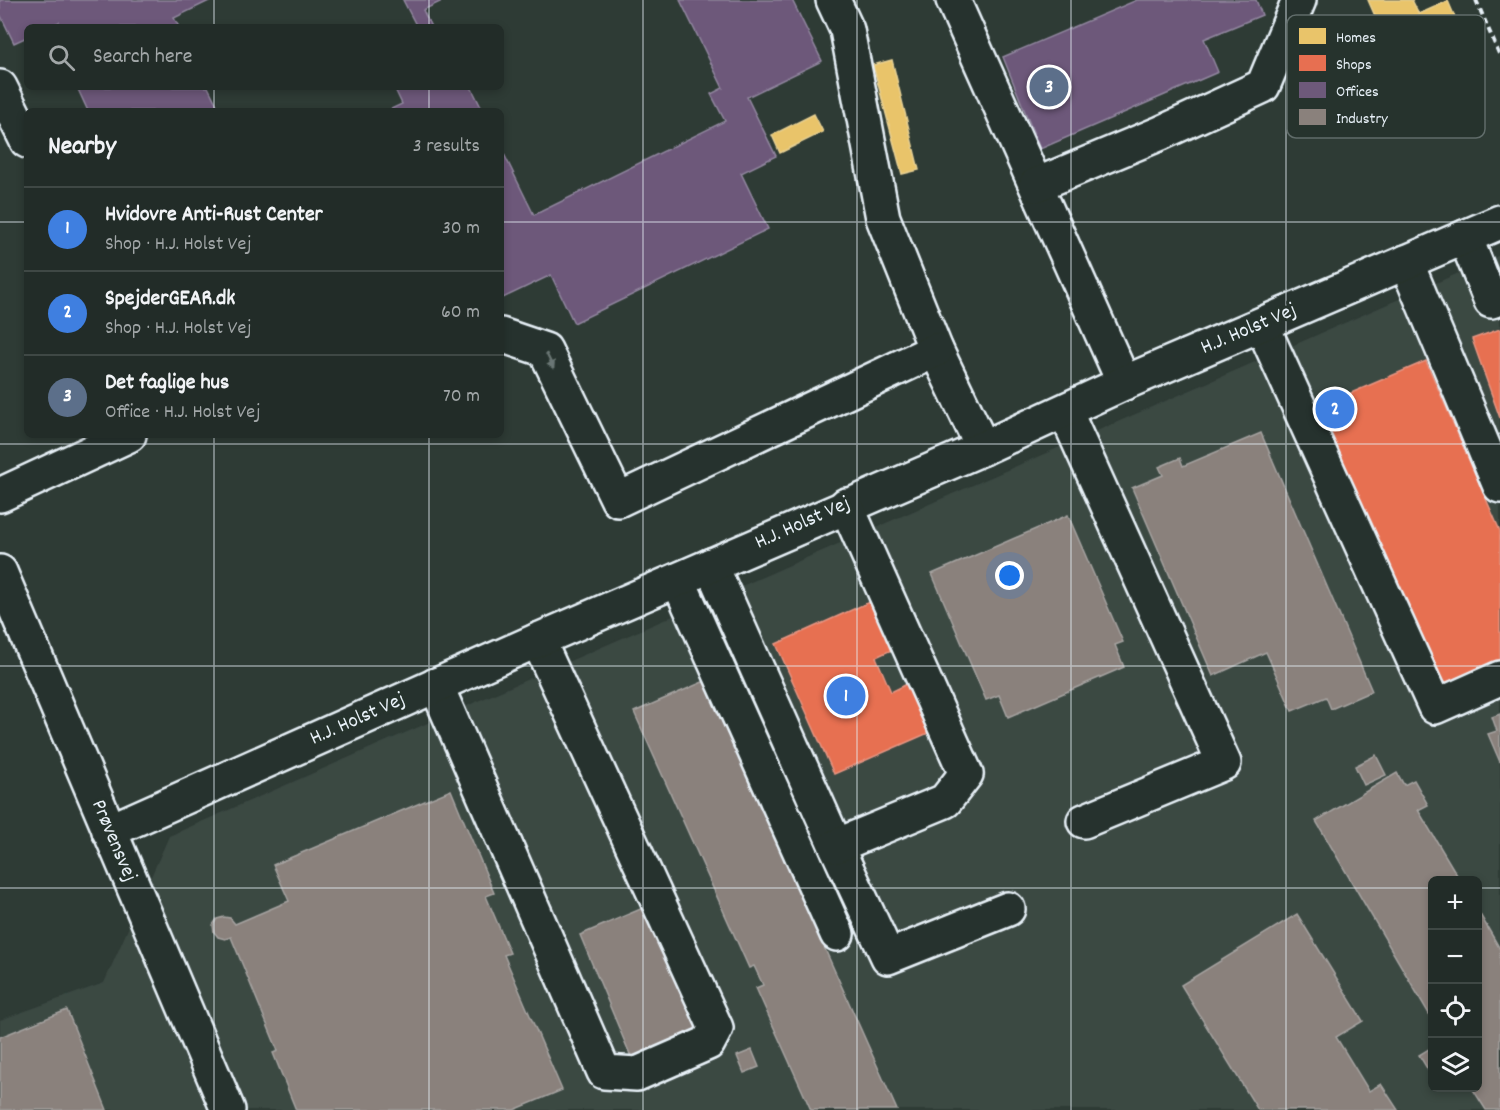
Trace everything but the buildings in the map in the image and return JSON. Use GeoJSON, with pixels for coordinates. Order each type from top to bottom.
{"type":"FeatureCollection","features":[{"type":"Feature","properties":{"kind":"street"},"geometry":{"type":"LineString","coordinates":[[833,0],[847,30],[883,218],[936,350],[982,448]]}},
{"type":"Feature","properties":{"kind":"street"},"geometry":{"type":"LineString","coordinates":[[954,0],[1124,383]]}},
{"type":"Feature","properties":{"kind":"street"},"geometry":{"type":"LineString","coordinates":[[1293,15],[1299,0]]}},
{"type":"Feature","properties":{"kind":"street"},"geometry":{"type":"LineString","coordinates":[[1036,185],[1161,133],[1263,86],[1287,29]]}},
{"type":"Feature","properties":{"kind":"street"},"geometry":{"type":"LineString","coordinates":[[0,87],[24,135]]}},
{"type":"Feature","properties":{"kind":"street","name":"H.J. Holst Vej"},"geometry":{"type":"LineString","coordinates":[[109,831],[538,640],[982,448],[1124,383],[1500,222]]}},
{"type":"Feature","properties":{"kind":"street"},"geometry":{"type":"LineString","coordinates":[[1465,237],[1491,301],[1500,298]]}},
{"type":"Feature","properties":{"kind":"street"},"geometry":{"type":"LineString","coordinates":[[1406,262],[1500,486]]}},
{"type":"Feature","properties":{"kind":"street"},"geometry":{"type":"LineString","coordinates":[[1262,325],[1435,707],[1500,678]]}},
{"type":"Feature","properties":{"kind":"street"},"geometry":{"type":"LineString","coordinates":[[504,336],[545,350],[618,500],[936,350]]}},
{"type":"Feature","properties":{"kind":"street"},"geometry":{"type":"LineString","coordinates":[[1065,411],[1224,763],[1084,821]]}},
{"type":"Feature","properties":{"kind":"street"},"geometry":{"type":"LineString","coordinates":[[0,495],[123,438]]}},
{"type":"Feature","properties":{"kind":"street"},"geometry":{"type":"LineString","coordinates":[[836,846],[945,801],[966,774],[846,505]]}},
{"type":"Feature","properties":{"kind":"street"},"geometry":{"type":"LineString","coordinates":[[711,565],[888,957],[1008,909]]}},
{"type":"Feature","properties":{"kind":"street","name":"Prøvensvej"},"geometry":{"type":"LineString","coordinates":[[0,572],[228,1110]]}},
{"type":"Feature","properties":{"kind":"street"},"geometry":{"type":"LineString","coordinates":[[678,580],[837,934]]}},
{"type":"Feature","properties":{"kind":"street"},"geometry":{"type":"LineString","coordinates":[[436,685],[604,1072],[637,1074],[708,1043],[716,1028],[538,640]]}},
{"type":"Feature","properties":{"kind":"path"},"geometry":{"type":"LineString","coordinates":[[1476,0],[1482,15]]}},
{"type":"Feature","properties":{"kind":"path"},"geometry":{"type":"LineString","coordinates":[[1485,21],[1500,56]]}},
{"type":"Feature","properties":{"kind":"shaded area"},"geometry":{"type":"Polygon","coordinates":[[[1500,255],[1500,1110],[0,1110],[0,1020],[104,983],[169,836],[1500,255]]]}},
{"type":"Feature","properties":{"kind":"place","name":"Det faglige hus"},"geometry":{"type":"Point","coordinates":[1049,87]}},
{"type":"Feature","properties":{"kind":"place","name":"SpejderGEAR.dk"},"geometry":{"type":"Point","coordinates":[1335,409]}},
{"type":"Feature","properties":{"kind":"place","name":"Hvidovre Anti-Rust Center"},"geometry":{"type":"Point","coordinates":[846,696]}}]}
